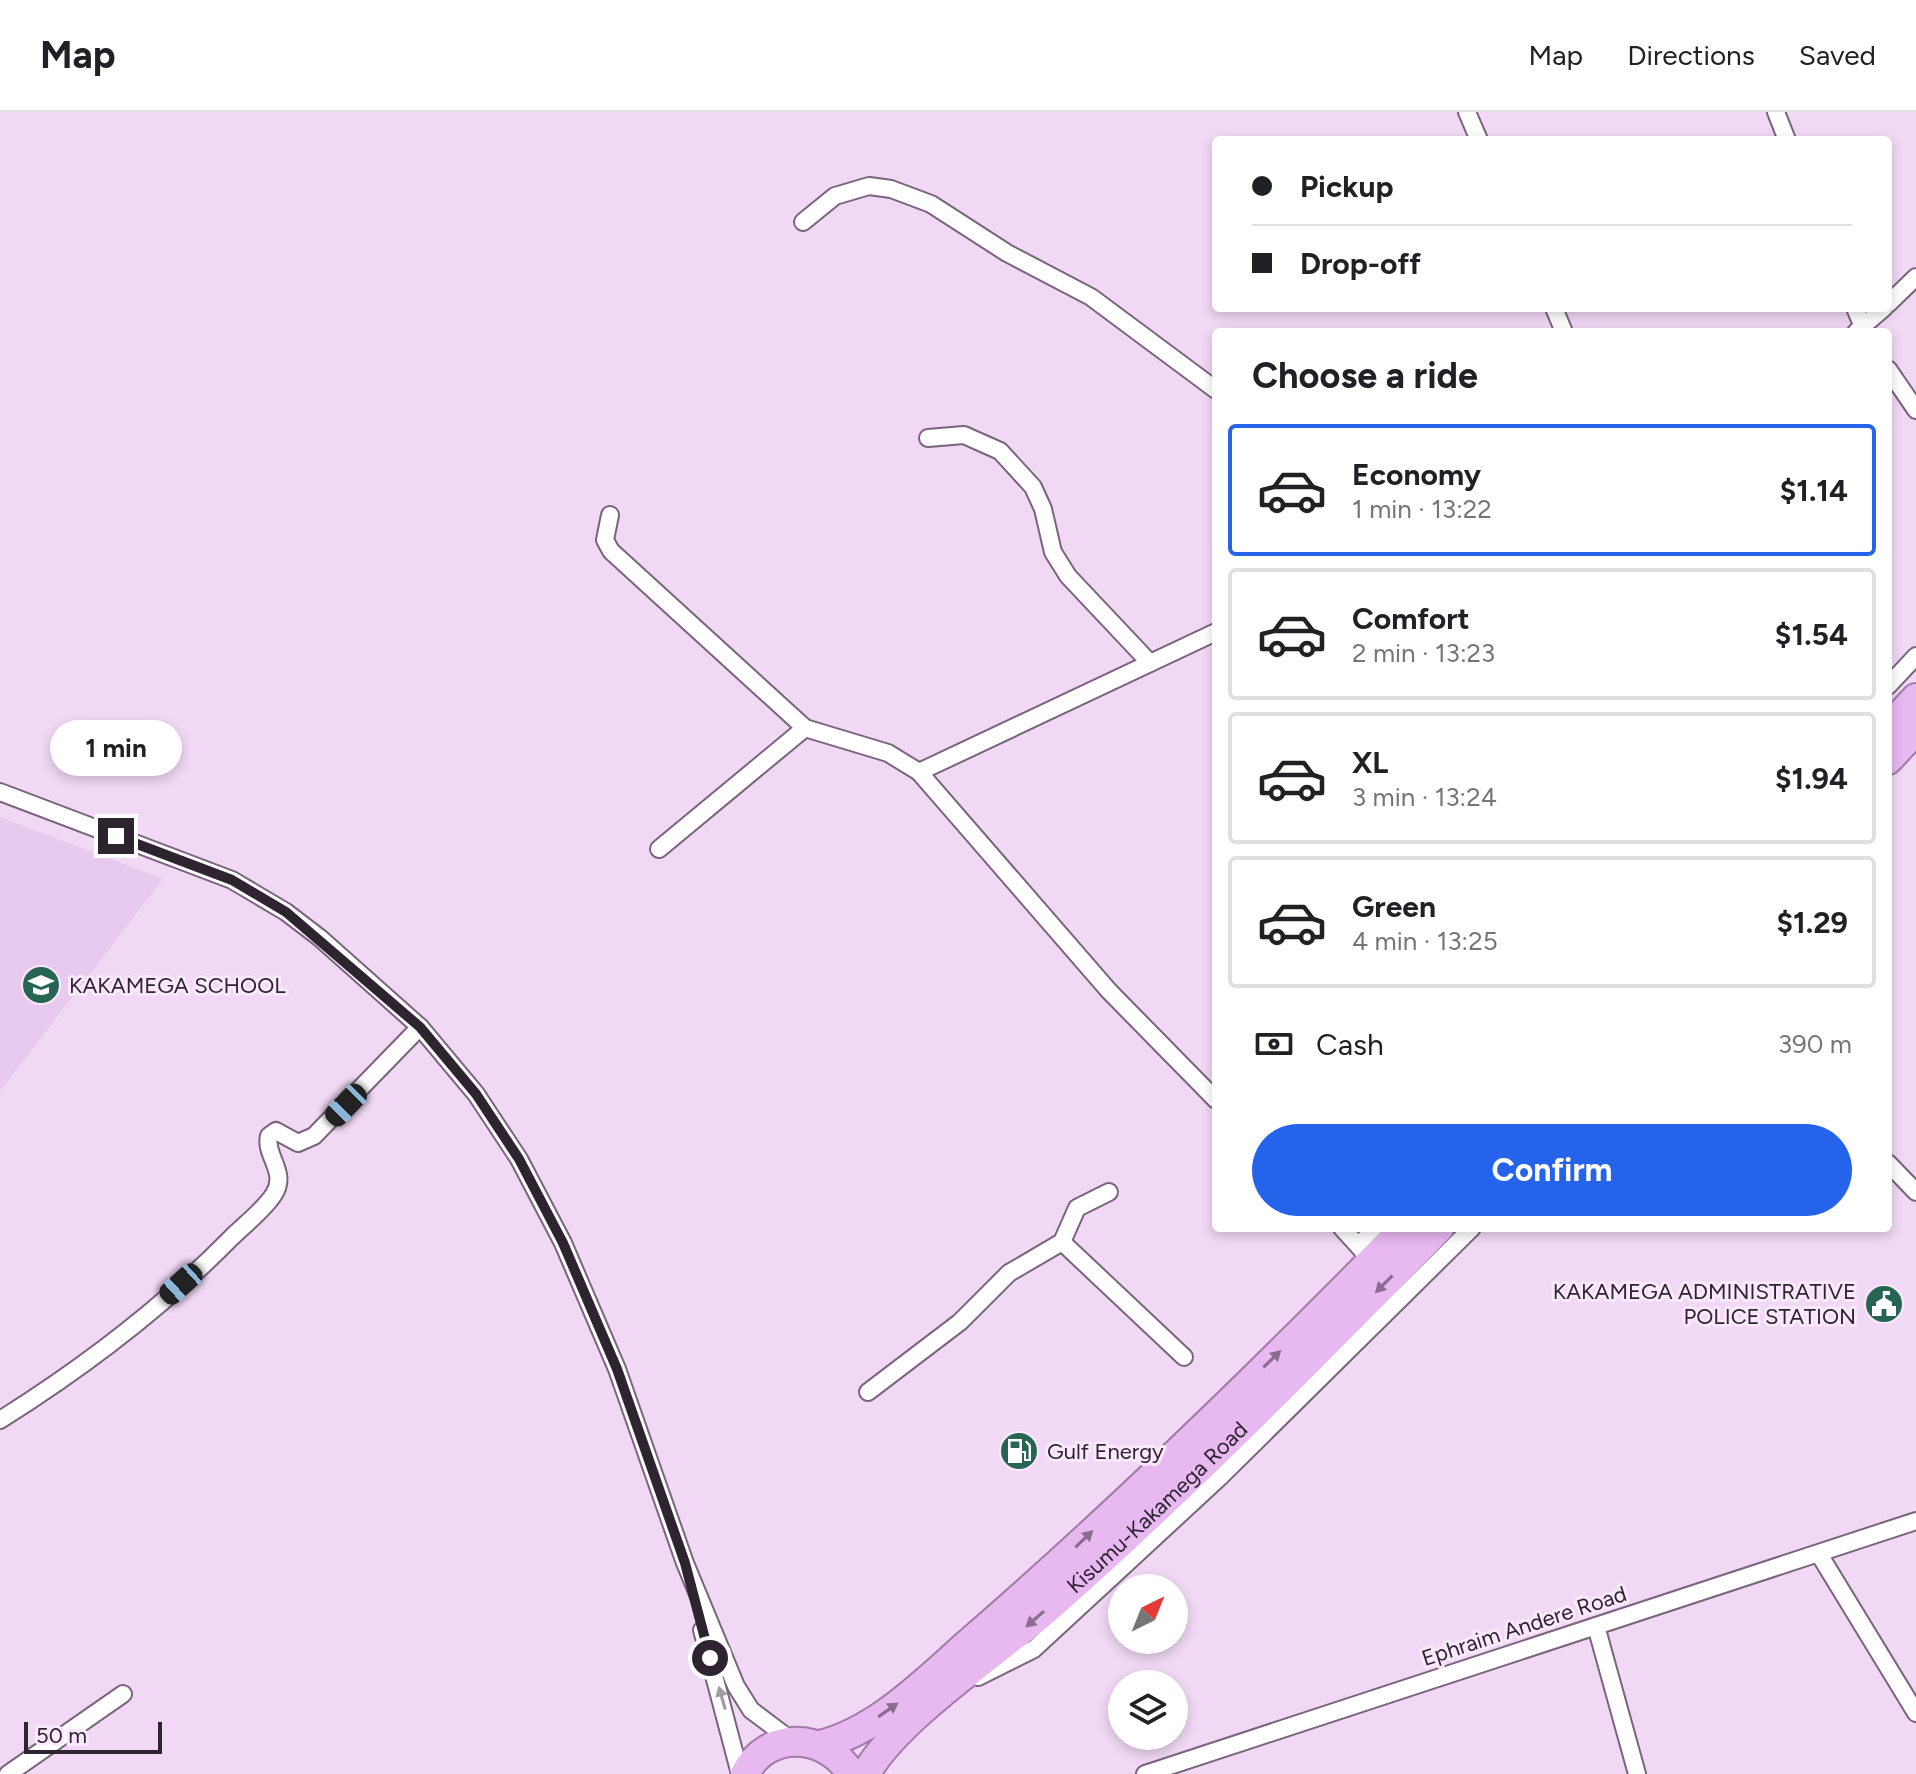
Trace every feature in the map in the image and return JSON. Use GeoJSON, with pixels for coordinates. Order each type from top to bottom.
{"type":"FeatureCollection","features":[{"type":"Feature","properties":{"kind":"highway"},"geometry":{"type":"LineString","coordinates":[[1892,724],[1916,698]]}},
{"type":"Feature","properties":{"kind":"highway"},"geometry":{"type":"LineString","coordinates":[[1892,756],[1916,730]]}},
{"type":"Feature","properties":{"kind":"highway","name":"Kisumu-Kakamega Road"},"geometry":{"type":"LineString","coordinates":[[743,1774],[766,1750],[840,1740],[904,1698],[1002,1614],[1107,1517],[1365,1253],[1398,1232]]}},
{"type":"Feature","properties":{"kind":"highway","name":"Kisumu-Kakamega Road"},"geometry":{"type":"LineString","coordinates":[[866,1774],[887,1746],[944,1693],[1049,1607],[1202,1465],[1435,1232]]}},
{"type":"Feature","properties":{"kind":"highway"},"geometry":{"type":"LineString","coordinates":[[806,1743],[842,1761],[851,1774]]}},
{"type":"Feature","properties":{"kind":"street"},"geometry":{"type":"LineString","coordinates":[[1467,112],[1477,136]]}},
{"type":"Feature","properties":{"kind":"street"},"geometry":{"type":"LineString","coordinates":[[1776,112],[1785,136]]}},
{"type":"Feature","properties":{"kind":"street"},"geometry":{"type":"LineString","coordinates":[[803,222],[835,196],[869,186],[891,189],[931,204],[1007,253],[1091,297],[1212,387]]}},
{"type":"Feature","properties":{"kind":"street"},"geometry":{"type":"LineString","coordinates":[[1892,300],[1916,277]]}},
{"type":"Feature","properties":{"kind":"street"},"geometry":{"type":"LineString","coordinates":[[1864,328],[1880,312]]}},
{"type":"Feature","properties":{"kind":"street"},"geometry":{"type":"LineString","coordinates":[[1892,375],[1916,410]]}},
{"type":"Feature","properties":{"kind":"street"},"geometry":{"type":"LineString","coordinates":[[928,438],[964,435],[1000,451],[1033,487],[1043,509],[1053,552],[1068,576],[1150,663]]}},
{"type":"Feature","properties":{"kind":"street"},"geometry":{"type":"LineString","coordinates":[[610,515],[605,540],[611,551],[805,728],[888,753],[919,772],[1109,991],[1212,1096]]}},
{"type":"Feature","properties":{"kind":"street"},"geometry":{"type":"LineString","coordinates":[[919,772],[1212,634]]}},
{"type":"Feature","properties":{"kind":"street"},"geometry":{"type":"LineString","coordinates":[[1892,682],[1916,656]]}},
{"type":"Feature","properties":{"kind":"street"},"geometry":{"type":"LineString","coordinates":[[659,849],[805,728]]}},
{"type":"Feature","properties":{"kind":"street"},"geometry":{"type":"LineString","coordinates":[[0,792],[232,880],[286,912],[320,938],[420,1027],[476,1094],[519,1159],[563,1243],[617,1369],[685,1563],[736,1686],[751,1710],[806,1743]]}},
{"type":"Feature","properties":{"kind":"street"},"geometry":{"type":"LineString","coordinates":[[0,1420],[55,1385],[143,1318],[219,1250],[274,1194],[279,1172],[267,1142],[269,1136],[276,1131],[298,1143],[314,1136],[420,1027]]}},
{"type":"Feature","properties":{"kind":"street"},"geometry":{"type":"LineString","coordinates":[[1892,1167],[1916,1192]]}},
{"type":"Feature","properties":{"kind":"street"},"geometry":{"type":"LineString","coordinates":[[868,1392],[960,1322],[1009,1273],[1062,1242],[1077,1208],[1109,1192]]}},
{"type":"Feature","properties":{"kind":"street"},"geometry":{"type":"LineString","coordinates":[[1346,1232],[1365,1253],[1373,1232]]}},
{"type":"Feature","properties":{"kind":"street"},"geometry":{"type":"LineString","coordinates":[[944,1693],[1034,1649],[1219,1478],[1468,1232]]}},
{"type":"Feature","properties":{"kind":"street"},"geometry":{"type":"LineString","coordinates":[[1062,1242],[1184,1357]]}},
{"type":"Feature","properties":{"kind":"street","name":"Ephraim Andere Road"},"geometry":{"type":"LineString","coordinates":[[1145,1774],[1191,1767],[1596,1626],[1916,1521]]}},
{"type":"Feature","properties":{"kind":"street"},"geometry":{"type":"LineString","coordinates":[[1819,1554],[1916,1713]]}},
{"type":"Feature","properties":{"kind":"street"},"geometry":{"type":"LineString","coordinates":[[685,1563],[743,1774]]}},
{"type":"Feature","properties":{"kind":"street"},"geometry":{"type":"LineString","coordinates":[[1596,1626],[1637,1774]]}},
{"type":"Feature","properties":{"kind":"street"},"geometry":{"type":"LineString","coordinates":[[8,1774],[123,1694]]}},
{"type":"Feature","properties":{"kind":"shaded area","name":"KAKAMEGA SCHOOL"},"geometry":{"type":"Polygon","coordinates":[[[0,817],[163,879],[0,1091],[0,817]]]}},
{"type":"Feature","properties":{"kind":"place","name":"KAKAMEGA SCHOOL"},"geometry":{"type":"Point","coordinates":[41,985]}},
{"type":"Feature","properties":{"kind":"place","name":"KAKAMEGA ADMINISTRATIVE POLICE STATION"},"geometry":{"type":"Point","coordinates":[1884,1304]}},
{"type":"Feature","properties":{"kind":"place","name":"Gulf Energy"},"geometry":{"type":"Point","coordinates":[1019,1451]}},
{"type":"Feature","properties":{"kind":"route"},"geometry":{"type":"LineString","coordinates":[[116,836],[232,880],[286,912],[320,938],[420,1027],[476,1094],[519,1159],[563,1243],[617,1369],[685,1563],[710,1658]]}}]}
